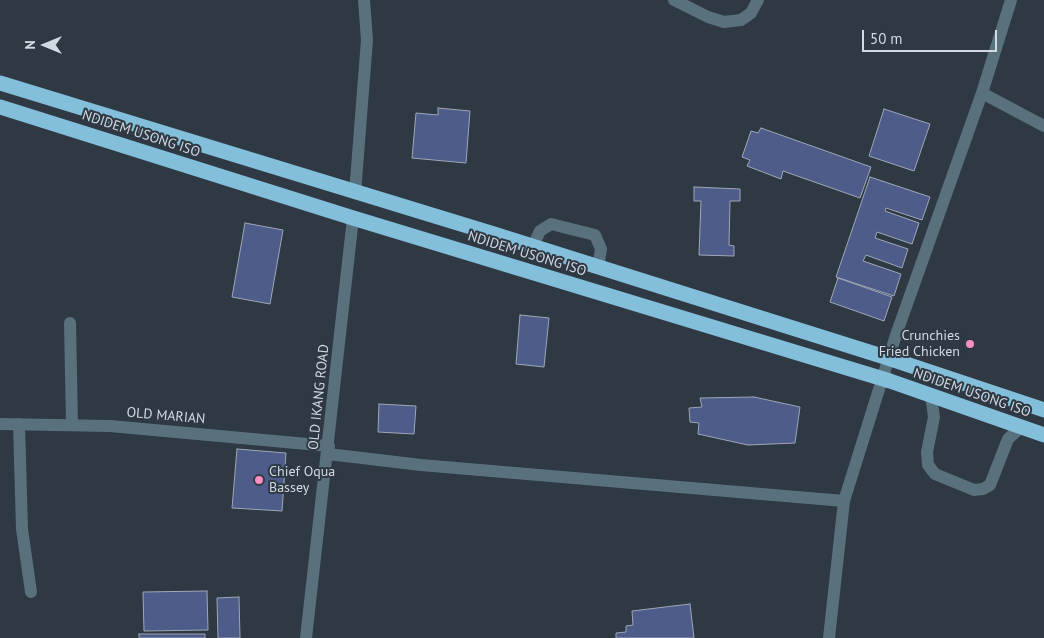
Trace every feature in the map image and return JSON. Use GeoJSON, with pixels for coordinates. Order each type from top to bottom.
{"type":"FeatureCollection","features":[{"type":"Feature","properties":{"kind":"highway","name":"NDIDEM USONG ISO"},"geometry":{"type":"LineString","coordinates":[[0,83],[533,246],[888,358],[1044,410]]}},
{"type":"Feature","properties":{"kind":"highway","name":"NDIDEM USONG ISO"},"geometry":{"type":"LineString","coordinates":[[0,107],[353,218],[882,379],[1044,435]]}},
{"type":"Feature","properties":{"kind":"street"},"geometry":{"type":"LineString","coordinates":[[355,193],[367,40],[364,0]]}},
{"type":"Feature","properties":{"kind":"street"},"geometry":{"type":"LineString","coordinates":[[674,0],[724,22],[741,20],[751,13],[758,0]]}},
{"type":"Feature","properties":{"kind":"street"},"geometry":{"type":"LineString","coordinates":[[829,638],[844,501],[888,358],[982,93],[1011,0]]}},
{"type":"Feature","properties":{"kind":"street"},"geometry":{"type":"LineString","coordinates":[[982,93],[1044,126]]}},
{"type":"Feature","properties":{"kind":"street","name":"OLD IKANG ROAD"},"geometry":{"type":"LineString","coordinates":[[306,638],[353,218]]}},
{"type":"Feature","properties":{"kind":"street"},"geometry":{"type":"LineString","coordinates":[[533,246],[540,231],[551,224],[595,235],[601,249],[598,267]]}},
{"type":"Feature","properties":{"kind":"street"},"geometry":{"type":"LineString","coordinates":[[70,323],[72,425]]}},
{"type":"Feature","properties":{"kind":"street"},"geometry":{"type":"LineString","coordinates":[[931,396],[934,417],[927,452],[928,465],[935,474],[974,490],[983,489],[990,485],[1008,439],[1021,427]]}},
{"type":"Feature","properties":{"kind":"street","name":"OLD MARIAN"},"geometry":{"type":"LineString","coordinates":[[0,424],[110,426],[328,450],[420,465],[844,501]]}},
{"type":"Feature","properties":{"kind":"street"},"geometry":{"type":"LineString","coordinates":[[19,424],[22,529],[31,592]]}},
{"type":"Feature","properties":{"kind":"building"},"geometry":{"type":"Polygon","coordinates":[[[438,108],[470,111],[466,163],[412,158],[416,113],[438,115],[438,108]]]}},
{"type":"Feature","properties":{"kind":"building"},"geometry":{"type":"Polygon","coordinates":[[[884,109],[930,124],[914,171],[869,156],[884,109]]]}},
{"type":"Feature","properties":{"kind":"building"},"geometry":{"type":"Polygon","coordinates":[[[761,128],[871,167],[860,198],[783,171],[781,179],[747,166],[750,160],[742,157],[751,131],[758,133],[761,128]]]}},
{"type":"Feature","properties":{"kind":"building"},"geometry":{"type":"Polygon","coordinates":[[[870,177],[930,197],[922,220],[886,208],[885,211],[919,223],[912,244],[877,232],[875,238],[908,249],[902,268],[866,255],[863,261],[901,274],[894,296],[836,277],[870,177]]]}},
{"type":"Feature","properties":{"kind":"building"},"geometry":{"type":"Polygon","coordinates":[[[694,187],[740,189],[740,201],[730,201],[729,245],[734,246],[734,256],[699,255],[701,201],[694,201],[694,187]]]}},
{"type":"Feature","properties":{"kind":"building"},"geometry":{"type":"Polygon","coordinates":[[[245,223],[283,230],[270,304],[232,297],[245,223]]]}},
{"type":"Feature","properties":{"kind":"building"},"geometry":{"type":"Polygon","coordinates":[[[838,278],[892,297],[884,321],[830,302],[838,278]]]}},
{"type":"Feature","properties":{"kind":"building"},"geometry":{"type":"Polygon","coordinates":[[[520,315],[549,318],[544,367],[516,364],[520,315]]]}},
{"type":"Feature","properties":{"kind":"building"},"geometry":{"type":"Polygon","coordinates":[[[754,397],[800,407],[795,443],[748,445],[698,434],[699,423],[690,422],[689,408],[702,407],[700,398],[754,397]]]}},
{"type":"Feature","properties":{"kind":"building"},"geometry":{"type":"Polygon","coordinates":[[[379,404],[416,406],[414,434],[378,432],[379,404]]]}},
{"type":"Feature","properties":{"kind":"building","name":"Chief Oqua Bassey"},"geometry":{"type":"Polygon","coordinates":[[[237,449],[286,453],[282,511],[232,508],[237,449]]]}},
{"type":"Feature","properties":{"kind":"building"},"geometry":{"type":"Polygon","coordinates":[[[207,591],[208,630],[144,631],[143,592],[207,591]]]}},
{"type":"Feature","properties":{"kind":"building"},"geometry":{"type":"Polygon","coordinates":[[[239,597],[240,638],[218,638],[217,598],[239,597]]]}},
{"type":"Feature","properties":{"kind":"building"},"geometry":{"type":"Polygon","coordinates":[[[690,604],[694,638],[616,638],[616,633],[626,632],[626,626],[633,625],[632,611],[690,604]]]}},
{"type":"Feature","properties":{"kind":"building"},"geometry":{"type":"Polygon","coordinates":[[[139,634],[205,634],[205,638],[139,638],[139,634]]]}},
{"type":"Feature","properties":{"kind":"place","name":"Crunchies Fried Chicken"},"geometry":{"type":"Point","coordinates":[970,344]}},
{"type":"Feature","properties":{"kind":"place","name":"Chief Oqua Bassey"},"geometry":{"type":"Point","coordinates":[259,480]}}]}
